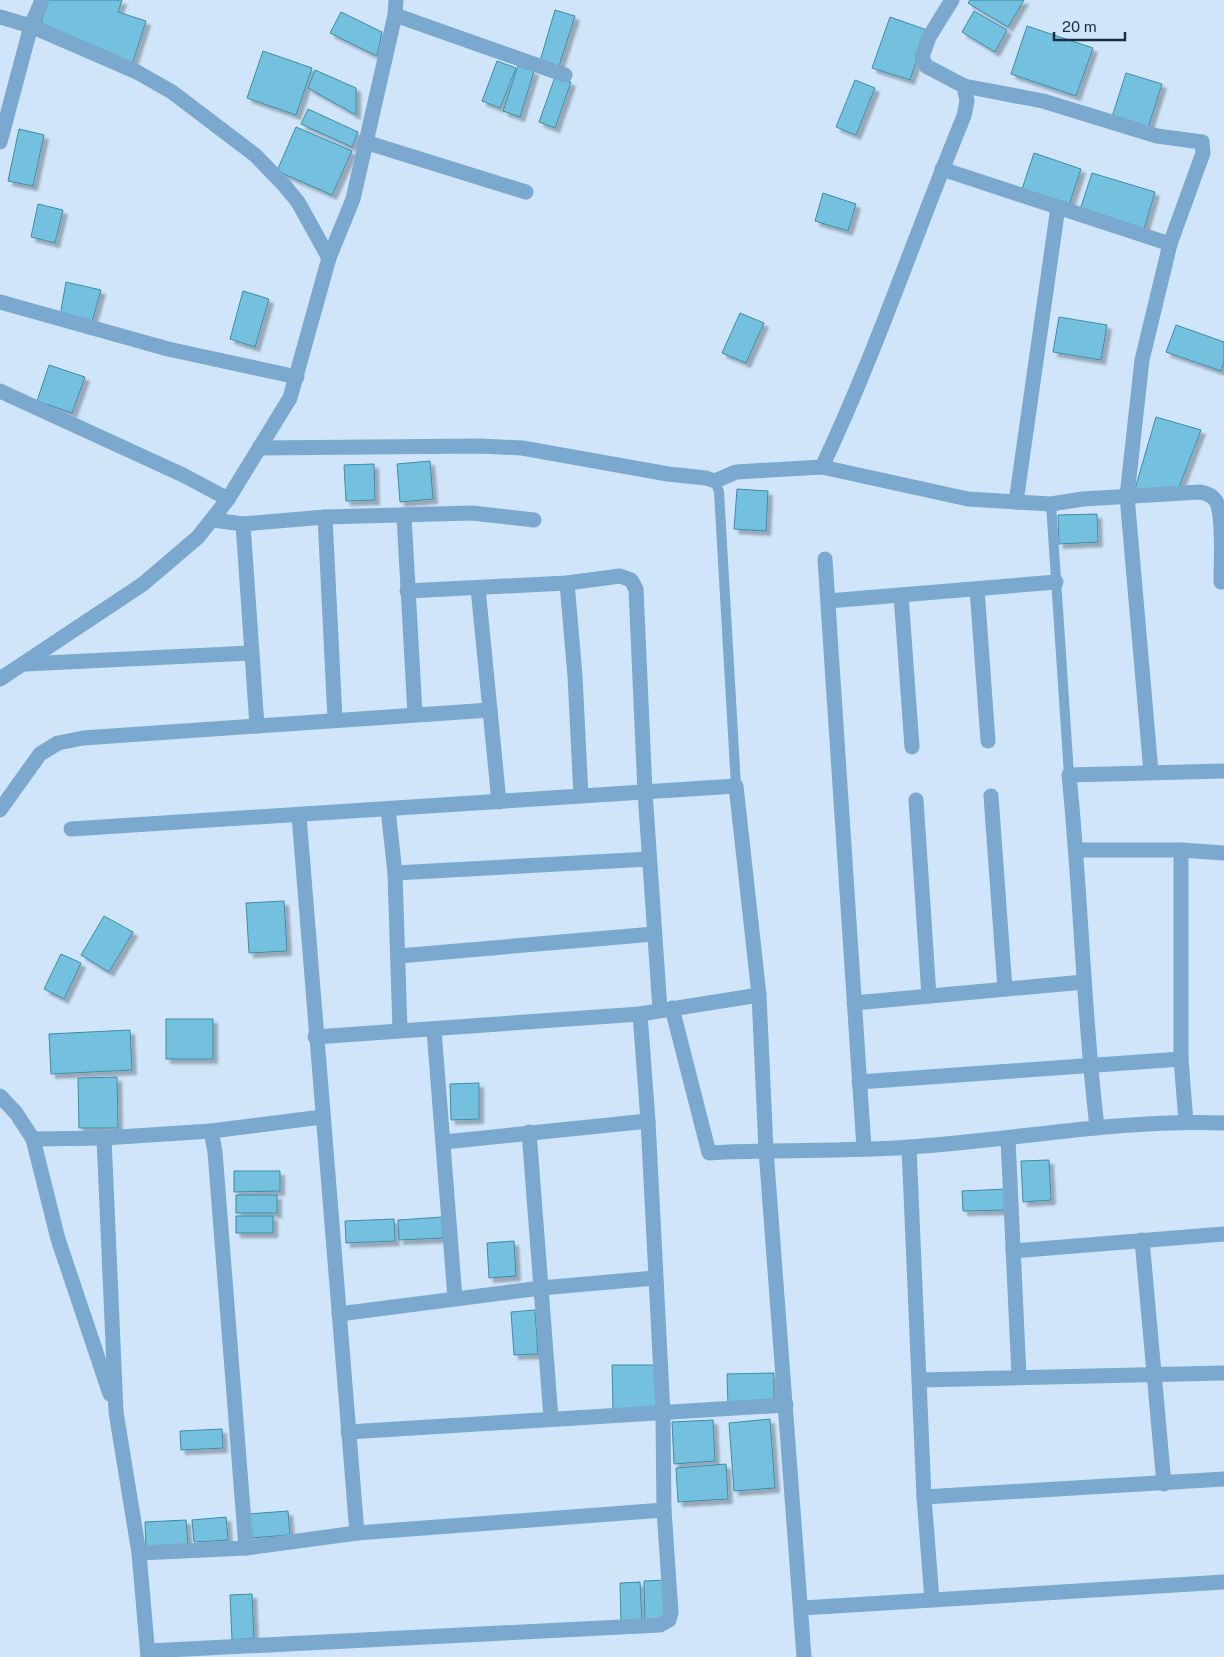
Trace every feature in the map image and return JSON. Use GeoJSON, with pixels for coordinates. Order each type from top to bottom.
{"type":"FeatureCollection","features":[{"type":"Feature","properties":{"kind":"street"},"geometry":{"type":"LineString","coordinates":[[0,142],[32,26],[42,0]]}},
{"type":"Feature","properties":{"kind":"street"},"geometry":{"type":"LineString","coordinates":[[0,679],[143,584],[198,537],[228,499],[290,398],[329,258],[353,199],[395,16],[396,0]]}},
{"type":"Feature","properties":{"kind":"street"},"geometry":{"type":"LineString","coordinates":[[952,0],[929,37],[922,57],[926,66],[964,86],[1043,101],[1157,136],[1202,142],[1203,153],[1170,244],[1142,360],[1127,496],[1151,772]]}},
{"type":"Feature","properties":{"kind":"street"},"geometry":{"type":"LineString","coordinates":[[395,16],[565,75]]}},
{"type":"Feature","properties":{"kind":"street"},"geometry":{"type":"LineString","coordinates":[[0,17],[32,26],[137,72],[172,92],[216,124],[255,155],[284,185],[298,202],[329,258]]}},
{"type":"Feature","properties":{"kind":"street"},"geometry":{"type":"LineString","coordinates":[[822,467],[874,348],[964,116],[967,101],[964,86]]}},
{"type":"Feature","properties":{"kind":"street"},"geometry":{"type":"LineString","coordinates":[[365,142],[526,192]]}},
{"type":"Feature","properties":{"kind":"street"},"geometry":{"type":"LineString","coordinates":[[942,169],[1170,244]]}},
{"type":"Feature","properties":{"kind":"street"},"geometry":{"type":"LineString","coordinates":[[1016,502],[1058,208]]}},
{"type":"Feature","properties":{"kind":"street"},"geometry":{"type":"LineString","coordinates":[[0,302],[168,349],[297,377]]}},
{"type":"Feature","properties":{"kind":"street"},"geometry":{"type":"LineString","coordinates":[[0,391],[183,475],[228,499]]}},
{"type":"Feature","properties":{"kind":"street"},"geometry":{"type":"LineString","coordinates":[[259,448],[480,446],[522,448],[715,481],[736,472],[822,467],[968,499],[1051,504],[1127,496],[1200,492],[1209,494],[1216,500],[1221,516],[1221,582]]}},
{"type":"Feature","properties":{"kind":"street"},"geometry":{"type":"LineString","coordinates":[[213,520],[243,524],[325,517],[472,513],[534,520]]}},
{"type":"Feature","properties":{"kind":"street"},"geometry":{"type":"LineString","coordinates":[[404,516],[415,714]]}},
{"type":"Feature","properties":{"kind":"street"},"geometry":{"type":"LineString","coordinates":[[325,517],[335,719]]}},
{"type":"Feature","properties":{"kind":"street"},"geometry":{"type":"LineString","coordinates":[[243,524],[257,726]]}},
{"type":"Feature","properties":{"kind":"street"},"geometry":{"type":"LineString","coordinates":[[826,559],[864,1148]]}},
{"type":"Feature","properties":{"kind":"street"},"geometry":{"type":"LineString","coordinates":[[407,592],[567,583],[620,576],[631,580],[636,589],[645,792],[654,934],[666,1009],[709,1153],[766,1150],[909,1148],[1008,1139],[1097,1127],[1186,1122],[1224,1123]]}},
{"type":"Feature","properties":{"kind":"street"},"geometry":{"type":"LineString","coordinates":[[828,601],[1056,582]]}},
{"type":"Feature","properties":{"kind":"street"},"geometry":{"type":"LineString","coordinates":[[567,583],[575,676],[581,796]]}},
{"type":"Feature","properties":{"kind":"street"},"geometry":{"type":"LineString","coordinates":[[478,588],[499,802]]}},
{"type":"Feature","properties":{"kind":"street"},"geometry":{"type":"LineString","coordinates":[[976,589],[988,741]]}},
{"type":"Feature","properties":{"kind":"street"},"geometry":{"type":"LineString","coordinates":[[901,595],[912,747]]}},
{"type":"Feature","properties":{"kind":"street"},"geometry":{"type":"LineString","coordinates":[[24,664],[251,653]]}},
{"type":"Feature","properties":{"kind":"street"},"geometry":{"type":"LineString","coordinates":[[0,810],[40,754],[58,743],[84,738],[335,719],[490,710]]}},
{"type":"Feature","properties":{"kind":"street"},"geometry":{"type":"LineString","coordinates":[[1097,1127],[1090,1066],[1077,850],[1069,775],[1224,770]]}},
{"type":"Feature","properties":{"kind":"street"},"geometry":{"type":"LineString","coordinates":[[71,829],[299,816],[736,786],[759,996],[766,1150],[802,1608],[804,1657]]}},
{"type":"Feature","properties":{"kind":"street"},"geometry":{"type":"LineString","coordinates":[[991,796],[1005,989]]}},
{"type":"Feature","properties":{"kind":"street"},"geometry":{"type":"LineString","coordinates":[[916,800],[929,996]]}},
{"type":"Feature","properties":{"kind":"street"},"geometry":{"type":"LineString","coordinates":[[388,809],[395,873],[400,1030]]}},
{"type":"Feature","properties":{"kind":"street"},"geometry":{"type":"LineString","coordinates":[[299,816],[315,1037],[357,1533]]}},
{"type":"Feature","properties":{"kind":"street"},"geometry":{"type":"LineString","coordinates":[[1077,850],[1181,850],[1224,853]]}},
{"type":"Feature","properties":{"kind":"street"},"geometry":{"type":"LineString","coordinates":[[1181,850],[1180,1058],[1186,1122]]}},
{"type":"Feature","properties":{"kind":"street"},"geometry":{"type":"LineString","coordinates":[[395,873],[649,859]]}},
{"type":"Feature","properties":{"kind":"street"},"geometry":{"type":"LineString","coordinates":[[399,956],[654,934]]}},
{"type":"Feature","properties":{"kind":"street"},"geometry":{"type":"LineString","coordinates":[[854,1003],[1084,982]]}},
{"type":"Feature","properties":{"kind":"street"},"geometry":{"type":"LineString","coordinates":[[315,1037],[640,1014],[759,996]]}},
{"type":"Feature","properties":{"kind":"street"},"geometry":{"type":"LineString","coordinates":[[104,1138],[116,1412],[139,1553],[148,1654],[660,1625],[669,1620],[671,1613],[664,1510],[663,1414],[648,1121],[640,1014]]}},
{"type":"Feature","properties":{"kind":"street"},"geometry":{"type":"LineString","coordinates":[[434,1030],[456,1298]]}},
{"type":"Feature","properties":{"kind":"street"},"geometry":{"type":"LineString","coordinates":[[859,1082],[1180,1058]]}},
{"type":"Feature","properties":{"kind":"street"},"geometry":{"type":"LineString","coordinates":[[0,1096],[16,1113],[33,1139],[58,1239],[116,1412]]}},
{"type":"Feature","properties":{"kind":"street"},"geometry":{"type":"LineString","coordinates":[[33,1139],[104,1138],[211,1131],[322,1116]]}},
{"type":"Feature","properties":{"kind":"street"},"geometry":{"type":"LineString","coordinates":[[444,1142],[648,1121]]}},
{"type":"Feature","properties":{"kind":"street"},"geometry":{"type":"LineString","coordinates":[[211,1131],[215,1152],[246,1548]]}},
{"type":"Feature","properties":{"kind":"street"},"geometry":{"type":"LineString","coordinates":[[529,1132],[551,1418]]}},
{"type":"Feature","properties":{"kind":"street"},"geometry":{"type":"LineString","coordinates":[[1008,1139],[1020,1376]]}},
{"type":"Feature","properties":{"kind":"street"},"geometry":{"type":"LineString","coordinates":[[909,1148],[924,1497],[932,1600]]}},
{"type":"Feature","properties":{"kind":"street"},"geometry":{"type":"LineString","coordinates":[[1013,1250],[1224,1234]]}},
{"type":"Feature","properties":{"kind":"street"},"geometry":{"type":"LineString","coordinates":[[1142,1240],[1164,1484]]}},
{"type":"Feature","properties":{"kind":"street"},"geometry":{"type":"LineString","coordinates":[[339,1314],[541,1288],[655,1278]]}},
{"type":"Feature","properties":{"kind":"street"},"geometry":{"type":"LineString","coordinates":[[920,1380],[1020,1376],[1224,1373]]}},
{"type":"Feature","properties":{"kind":"street"},"geometry":{"type":"LineString","coordinates":[[348,1432],[786,1405]]}},
{"type":"Feature","properties":{"kind":"street"},"geometry":{"type":"LineString","coordinates":[[924,1497],[1164,1484],[1224,1478]]}},
{"type":"Feature","properties":{"kind":"street"},"geometry":{"type":"LineString","coordinates":[[139,1553],[246,1548],[357,1533],[664,1510]]}},
{"type":"Feature","properties":{"kind":"street"},"geometry":{"type":"LineString","coordinates":[[802,1608],[1224,1582]]}},
{"type":"Feature","properties":{"kind":"lane"},"geometry":{"type":"LineString","coordinates":[[715,481],[720,492],[736,786]]}},
{"type":"Feature","properties":{"kind":"lane"},"geometry":{"type":"LineString","coordinates":[[1051,504],[1069,775]]}},
{"type":"Feature","properties":{"kind":"building"},"geometry":{"type":"Polygon","coordinates":[[[48,0],[122,0],[118,12],[146,21],[132,65],[40,26],[48,0]]]}},
{"type":"Feature","properties":{"kind":"building"},"geometry":{"type":"Polygon","coordinates":[[[970,0],[1024,0],[1008,27],[968,3],[970,0]]]}},
{"type":"Feature","properties":{"kind":"building"},"geometry":{"type":"Polygon","coordinates":[[[555,10],[575,16],[559,66],[540,61],[555,10]]]}},
{"type":"Feature","properties":{"kind":"building"},"geometry":{"type":"Polygon","coordinates":[[[974,11],[1007,30],[995,52],[962,32],[974,11]]]}},
{"type":"Feature","properties":{"kind":"building"},"geometry":{"type":"Polygon","coordinates":[[[341,12],[382,32],[377,56],[330,33],[341,12]]]}},
{"type":"Feature","properties":{"kind":"building"},"geometry":{"type":"Polygon","coordinates":[[[890,17],[927,30],[910,80],[872,68],[890,17]]]}},
{"type":"Feature","properties":{"kind":"building"},"geometry":{"type":"Polygon","coordinates":[[[1027,26],[1093,48],[1076,96],[1011,74],[1027,26]]]}},
{"type":"Feature","properties":{"kind":"building"},"geometry":{"type":"Polygon","coordinates":[[[263,51],[312,68],[296,115],[247,98],[263,51]]]}},
{"type":"Feature","properties":{"kind":"building"},"geometry":{"type":"Polygon","coordinates":[[[497,61],[516,68],[500,108],[482,101],[497,61]]]}},
{"type":"Feature","properties":{"kind":"building"},"geometry":{"type":"Polygon","coordinates":[[[518,66],[534,71],[520,117],[503,111],[518,66]]]}},
{"type":"Feature","properties":{"kind":"building"},"geometry":{"type":"Polygon","coordinates":[[[315,70],[356,88],[356,115],[308,88],[315,70]]]}},
{"type":"Feature","properties":{"kind":"building"},"geometry":{"type":"Polygon","coordinates":[[[1126,73],[1162,84],[1147,131],[1111,120],[1126,73]]]}},
{"type":"Feature","properties":{"kind":"building"},"geometry":{"type":"Polygon","coordinates":[[[555,77],[571,82],[555,128],[539,122],[555,77]]]}},
{"type":"Feature","properties":{"kind":"building"},"geometry":{"type":"Polygon","coordinates":[[[855,80],[875,88],[856,135],[836,127],[855,80]]]}},
{"type":"Feature","properties":{"kind":"building"},"geometry":{"type":"Polygon","coordinates":[[[308,109],[358,132],[352,147],[301,124],[308,109]]]}},
{"type":"Feature","properties":{"kind":"building"},"geometry":{"type":"Polygon","coordinates":[[[296,127],[352,151],[332,195],[277,171],[296,127]]]}},
{"type":"Feature","properties":{"kind":"building"},"geometry":{"type":"Polygon","coordinates":[[[19,129],[44,135],[33,186],[8,181],[19,129]]]}},
{"type":"Feature","properties":{"kind":"building"},"geometry":{"type":"Polygon","coordinates":[[[1034,153],[1081,169],[1068,208],[1021,192],[1034,153]]]}},
{"type":"Feature","properties":{"kind":"building"},"geometry":{"type":"Polygon","coordinates":[[[1092,173],[1155,192],[1143,233],[1079,213],[1092,173]]]}},
{"type":"Feature","properties":{"kind":"building"},"geometry":{"type":"Polygon","coordinates":[[[823,193],[856,204],[848,231],[815,221],[823,193]]]}},
{"type":"Feature","properties":{"kind":"building"},"geometry":{"type":"Polygon","coordinates":[[[38,204],[63,210],[55,243],[31,237],[38,204]]]}},
{"type":"Feature","properties":{"kind":"building"},"geometry":{"type":"Polygon","coordinates":[[[66,282],[101,290],[92,322],[60,316],[66,282]]]}},
{"type":"Feature","properties":{"kind":"building"},"geometry":{"type":"Polygon","coordinates":[[[243,291],[269,299],[255,347],[230,339],[243,291]]]}},
{"type":"Feature","properties":{"kind":"building"},"geometry":{"type":"Polygon","coordinates":[[[740,313],[764,323],[746,363],[722,353],[740,313]]]}},
{"type":"Feature","properties":{"kind":"building"},"geometry":{"type":"Polygon","coordinates":[[[1059,317],[1107,325],[1101,360],[1053,352],[1059,317]]]}},
{"type":"Feature","properties":{"kind":"building"},"geometry":{"type":"Polygon","coordinates":[[[1176,325],[1224,342],[1224,362],[1221,371],[1166,352],[1176,325]]]}},
{"type":"Feature","properties":{"kind":"building"},"geometry":{"type":"Polygon","coordinates":[[[49,365],[85,377],[72,413],[37,401],[49,365]]]}},
{"type":"Feature","properties":{"kind":"building"},"geometry":{"type":"Polygon","coordinates":[[[1156,417],[1201,430],[1178,490],[1135,489],[1156,417]]]}},
{"type":"Feature","properties":{"kind":"building"},"geometry":{"type":"Polygon","coordinates":[[[430,461],[433,499],[400,502],[397,464],[430,461]]]}},
{"type":"Feature","properties":{"kind":"building"},"geometry":{"type":"Polygon","coordinates":[[[374,464],[375,500],[346,501],[344,465],[374,464]]]}},
{"type":"Feature","properties":{"kind":"building"},"geometry":{"type":"Polygon","coordinates":[[[737,489],[768,491],[766,531],[734,529],[737,489]]]}},
{"type":"Feature","properties":{"kind":"building"},"geometry":{"type":"Polygon","coordinates":[[[1097,514],[1098,542],[1059,544],[1058,515],[1097,514]]]}},
{"type":"Feature","properties":{"kind":"building"},"geometry":{"type":"Polygon","coordinates":[[[284,901],[287,951],[249,953],[246,903],[284,901]]]}},
{"type":"Feature","properties":{"kind":"building"},"geometry":{"type":"Polygon","coordinates":[[[104,916],[133,932],[109,972],[81,955],[104,916]]]}},
{"type":"Feature","properties":{"kind":"building"},"geometry":{"type":"Polygon","coordinates":[[[61,954],[81,963],[64,999],[44,989],[61,954]]]}},
{"type":"Feature","properties":{"kind":"building"},"geometry":{"type":"Polygon","coordinates":[[[166,1019],[213,1019],[213,1059],[166,1059],[166,1019]]]}},
{"type":"Feature","properties":{"kind":"building"},"geometry":{"type":"Polygon","coordinates":[[[130,1030],[132,1070],[51,1074],[49,1034],[130,1030]]]}},
{"type":"Feature","properties":{"kind":"building"},"geometry":{"type":"Polygon","coordinates":[[[117,1077],[118,1128],[79,1128],[78,1078],[117,1077]]]}},
{"type":"Feature","properties":{"kind":"building"},"geometry":{"type":"Polygon","coordinates":[[[479,1083],[479,1119],[451,1120],[450,1084],[479,1083]]]}},
{"type":"Feature","properties":{"kind":"building"},"geometry":{"type":"Polygon","coordinates":[[[1049,1160],[1051,1200],[1023,1202],[1021,1161],[1049,1160]]]}},
{"type":"Feature","properties":{"kind":"building"},"geometry":{"type":"Polygon","coordinates":[[[234,1171],[280,1171],[280,1191],[234,1192],[234,1171]]]}},
{"type":"Feature","properties":{"kind":"building"},"geometry":{"type":"Polygon","coordinates":[[[1007,1189],[1008,1210],[963,1211],[962,1191],[1007,1189]]]}},
{"type":"Feature","properties":{"kind":"building"},"geometry":{"type":"Polygon","coordinates":[[[236,1195],[277,1195],[277,1213],[236,1213],[236,1195]]]}},
{"type":"Feature","properties":{"kind":"building"},"geometry":{"type":"Polygon","coordinates":[[[236,1216],[273,1216],[273,1233],[236,1233],[236,1216]]]}},
{"type":"Feature","properties":{"kind":"building"},"geometry":{"type":"Polygon","coordinates":[[[442,1217],[443,1238],[399,1240],[398,1220],[442,1217]]]}},
{"type":"Feature","properties":{"kind":"building"},"geometry":{"type":"Polygon","coordinates":[[[394,1219],[395,1241],[346,1243],[345,1221],[394,1219]]]}},
{"type":"Feature","properties":{"kind":"building"},"geometry":{"type":"Polygon","coordinates":[[[514,1241],[516,1276],[489,1278],[487,1243],[514,1241]]]}},
{"type":"Feature","properties":{"kind":"building"},"geometry":{"type":"Polygon","coordinates":[[[535,1310],[538,1354],[514,1355],[511,1312],[535,1310]]]}},
{"type":"Feature","properties":{"kind":"building"},"geometry":{"type":"Polygon","coordinates":[[[612,1365],[655,1365],[659,1410],[613,1411],[612,1365]]]}},
{"type":"Feature","properties":{"kind":"building"},"geometry":{"type":"Polygon","coordinates":[[[774,1373],[774,1403],[728,1405],[727,1374],[774,1373]]]}},
{"type":"Feature","properties":{"kind":"building"},"geometry":{"type":"Polygon","coordinates":[[[770,1419],[775,1488],[734,1491],[729,1423],[770,1419]]]}},
{"type":"Feature","properties":{"kind":"building"},"geometry":{"type":"Polygon","coordinates":[[[713,1420],[715,1461],[674,1464],[672,1422],[713,1420]]]}},
{"type":"Feature","properties":{"kind":"building"},"geometry":{"type":"Polygon","coordinates":[[[222,1429],[223,1448],[181,1450],[180,1431],[222,1429]]]}},
{"type":"Feature","properties":{"kind":"building"},"geometry":{"type":"Polygon","coordinates":[[[726,1464],[728,1499],[678,1502],[676,1468],[726,1464]]]}},
{"type":"Feature","properties":{"kind":"building"},"geometry":{"type":"Polygon","coordinates":[[[288,1511],[290,1535],[250,1538],[248,1514],[288,1511]]]}},
{"type":"Feature","properties":{"kind":"building"},"geometry":{"type":"Polygon","coordinates":[[[226,1517],[228,1540],[194,1542],[192,1520],[226,1517]]]}},
{"type":"Feature","properties":{"kind":"building"},"geometry":{"type":"Polygon","coordinates":[[[186,1520],[188,1546],[146,1548],[145,1522],[186,1520]]]}},
{"type":"Feature","properties":{"kind":"building"},"geometry":{"type":"Polygon","coordinates":[[[668,1580],[667,1618],[645,1622],[644,1581],[668,1580]]]}},
{"type":"Feature","properties":{"kind":"building"},"geometry":{"type":"Polygon","coordinates":[[[640,1582],[642,1623],[621,1623],[620,1583],[640,1582]]]}},
{"type":"Feature","properties":{"kind":"building"},"geometry":{"type":"Polygon","coordinates":[[[252,1594],[254,1638],[232,1640],[230,1595],[252,1594]]]}}]}
